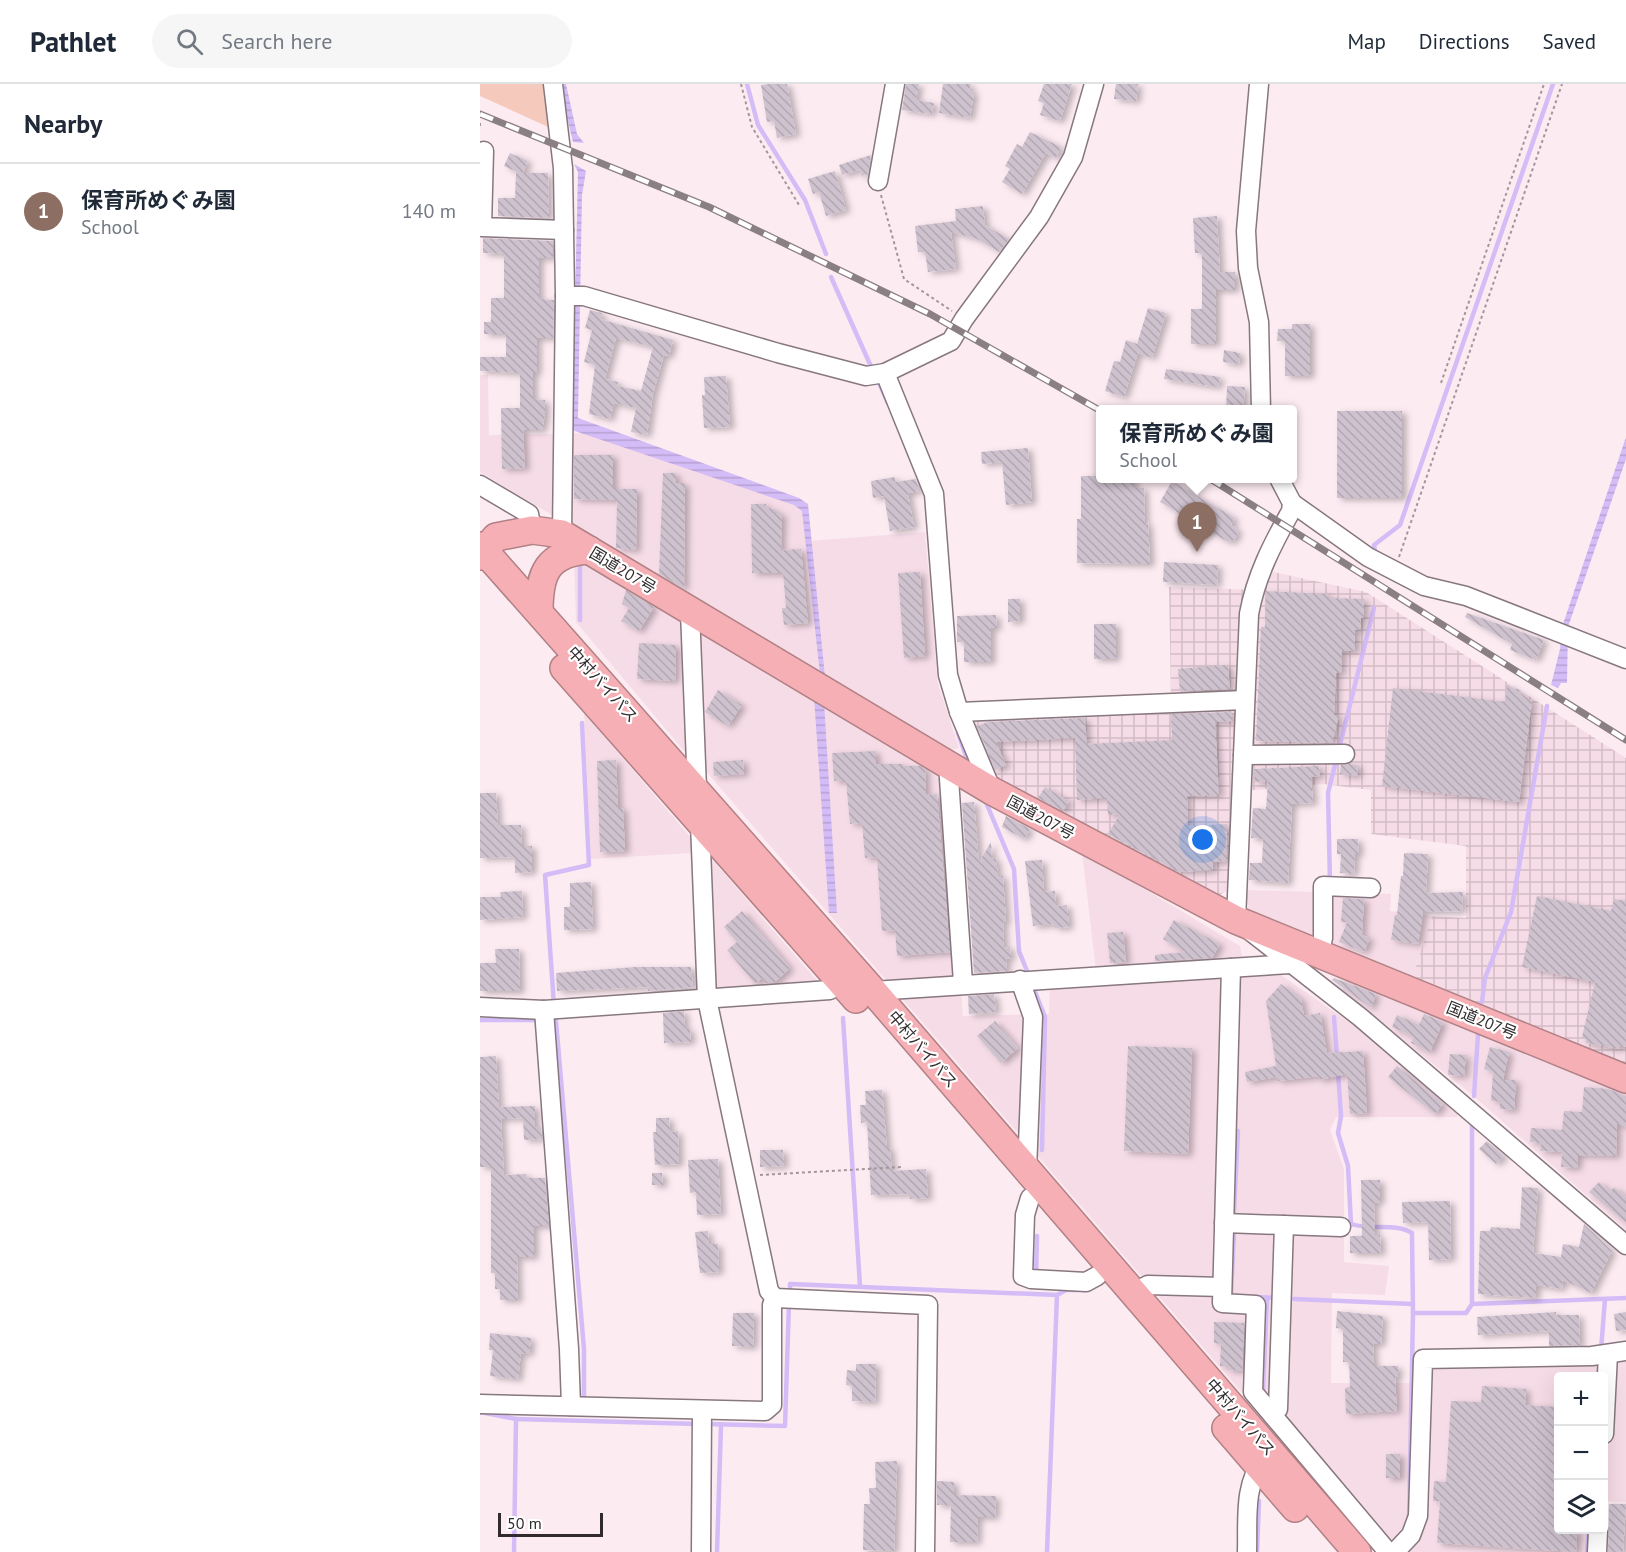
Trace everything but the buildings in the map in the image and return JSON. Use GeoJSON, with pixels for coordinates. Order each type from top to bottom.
{"type":"FeatureCollection","features":[{"type":"Feature","properties":{"kind":"highway","name":"国道207号"},"geometry":{"type":"LineString","coordinates":[[481,557],[496,537],[532,531],[562,534],[992,791],[1236,920],[1626,1079]]}},
{"type":"Feature","properties":{"kind":"highway"},"geometry":{"type":"LineString","coordinates":[[539,612],[540,588],[549,565],[572,551],[589,550]]}},
{"type":"Feature","properties":{"kind":"highway","name":"中村バイパス"},"geometry":{"type":"LineString","coordinates":[[481,557],[539,612],[697,789],[846,975]]}},
{"type":"Feature","properties":{"kind":"highway","name":"中村バイパス"},"geometry":{"type":"LineString","coordinates":[[481,557],[700,823],[846,975],[1027,1170],[1133,1293],[1248,1406],[1264,1459],[1333,1552]]}},
{"type":"Feature","properties":{"kind":"highway","name":"中村バイパス"},"geometry":{"type":"LineString","coordinates":[[867,998],[1030,1198],[1097,1276],[1264,1459],[1357,1552]]}},
{"type":"Feature","properties":{"kind":"street"},"geometry":{"type":"LineString","coordinates":[[553,84],[563,168],[564,230],[573,296],[562,534]]}},
{"type":"Feature","properties":{"kind":"street"},"geometry":{"type":"LineString","coordinates":[[878,181],[895,84]]}},
{"type":"Feature","properties":{"kind":"street"},"geometry":{"type":"LineString","coordinates":[[573,296],[778,353],[878,374],[951,341],[964,319],[1039,217],[1073,157],[1094,84]]}},
{"type":"Feature","properties":{"kind":"street"},"geometry":{"type":"LineString","coordinates":[[1259,84],[1246,231],[1248,268],[1259,322],[1261,405]]}},
{"type":"Feature","properties":{"kind":"street"},"geometry":{"type":"LineString","coordinates":[[484,151],[482,227],[564,230]]}},
{"type":"Feature","properties":{"kind":"street"},"geometry":{"type":"LineString","coordinates":[[878,374],[934,494],[948,675],[960,712],[992,791]]}},
{"type":"Feature","properties":{"kind":"street"},"geometry":{"type":"LineString","coordinates":[[1282,483],[1292,503],[1368,557],[1394,571],[1424,586],[1466,596],[1626,659]]}},
{"type":"Feature","properties":{"kind":"street"},"geometry":{"type":"LineString","coordinates":[[480,485],[529,514],[532,531]]}},
{"type":"Feature","properties":{"kind":"street"},"geometry":{"type":"LineString","coordinates":[[1292,503],[1291,512],[1265,559],[1254,589],[1249,614],[1236,920],[1387,1038],[1626,1245]]}},
{"type":"Feature","properties":{"kind":"street"},"geometry":{"type":"LineString","coordinates":[[690,611],[697,789]]}},
{"type":"Feature","properties":{"kind":"street"},"geometry":{"type":"LineString","coordinates":[[960,712],[1245,700]]}},
{"type":"Feature","properties":{"kind":"street"},"geometry":{"type":"LineString","coordinates":[[1243,755],[1339,753]]}},
{"type":"Feature","properties":{"kind":"street"},"geometry":{"type":"LineString","coordinates":[[948,764],[963,983]]}},
{"type":"Feature","properties":{"kind":"street"},"geometry":{"type":"LineString","coordinates":[[700,823],[707,999],[769,1291],[784,1299],[928,1305],[925,1552]]}},
{"type":"Feature","properties":{"kind":"street"},"geometry":{"type":"LineString","coordinates":[[1319,954],[1323,938],[1323,886],[1371,888]]}},
{"type":"Feature","properties":{"kind":"street"},"geometry":{"type":"LineString","coordinates":[[867,998],[963,983],[1290,964]]}},
{"type":"Feature","properties":{"kind":"street"},"geometry":{"type":"LineString","coordinates":[[1231,968],[1222,1303],[1256,1305],[1253,1392],[1248,1406],[1272,1414],[1388,1552]]}},
{"type":"Feature","properties":{"kind":"street"},"geometry":{"type":"LineString","coordinates":[[480,1007],[549,1016],[707,999],[830,990],[846,975]]}},
{"type":"Feature","properties":{"kind":"street"},"geometry":{"type":"LineString","coordinates":[[1027,980],[1033,1017],[1027,1170]]}},
{"type":"Feature","properties":{"kind":"street"},"geometry":{"type":"LineString","coordinates":[[549,1016],[569,1349],[580,1407]]}},
{"type":"Feature","properties":{"kind":"street"},"geometry":{"type":"LineString","coordinates":[[1030,1198],[1025,1215],[1023,1276],[1031,1279],[1086,1282],[1097,1276]]}},
{"type":"Feature","properties":{"kind":"street"},"geometry":{"type":"LineString","coordinates":[[1224,1223],[1341,1227]]}},
{"type":"Feature","properties":{"kind":"street"},"geometry":{"type":"LineString","coordinates":[[1272,1414],[1278,1409],[1284,1225]]}},
{"type":"Feature","properties":{"kind":"street"},"geometry":{"type":"LineString","coordinates":[[1133,1293],[1148,1285],[1222,1287]]}},
{"type":"Feature","properties":{"kind":"street"},"geometry":{"type":"LineString","coordinates":[[480,1404],[580,1407],[702,1420],[765,1412],[772,1406],[772,1305],[784,1299]]}},
{"type":"Feature","properties":{"kind":"street"},"geometry":{"type":"LineString","coordinates":[[1395,1552],[1411,1535],[1418,1516],[1423,1359],[1609,1354],[1604,1426]]}},
{"type":"Feature","properties":{"kind":"street"},"geometry":{"type":"LineString","coordinates":[[701,1552],[702,1420]]}},
{"type":"Feature","properties":{"kind":"street"},"geometry":{"type":"LineString","coordinates":[[1247,1552],[1249,1490],[1264,1459]]}},
{"type":"Feature","properties":{"kind":"street"},"geometry":{"type":"LineString","coordinates":[[1597,1552],[1598,1534]]}},
{"type":"Feature","properties":{"kind":"path"},"geometry":{"type":"LineString","coordinates":[[741,84],[752,127],[799,205]]}},
{"type":"Feature","properties":{"kind":"path"},"geometry":{"type":"LineString","coordinates":[[1441,383],[1544,84]]}},
{"type":"Feature","properties":{"kind":"path"},"geometry":{"type":"LineString","coordinates":[[1394,571],[1562,84]]}},
{"type":"Feature","properties":{"kind":"path"},"geometry":{"type":"LineString","coordinates":[[878,181],[904,279],[964,319]]}},
{"type":"Feature","properties":{"kind":"path"},"geometry":{"type":"LineString","coordinates":[[745,1176],[901,1167]]}},
{"type":"Feature","properties":{"kind":"shaded area"},"geometry":{"type":"Polygon","coordinates":[[[480,84],[546,84],[555,130],[480,96],[480,84]]]}},
{"type":"Feature","properties":{"kind":"shaded area"},"geometry":{"type":"Polygon","coordinates":[[[559,84],[566,84],[577,134],[584,143],[573,142],[559,84]]]}},
{"type":"Feature","properties":{"kind":"shaded area"},"geometry":{"type":"Polygon","coordinates":[[[574,164],[586,171],[582,195],[578,418],[799,498],[808,504],[825,677],[820,674],[802,511],[794,505],[572,430],[578,172],[574,164]]]}},
{"type":"Feature","properties":{"kind":"shaded area"},"geometry":{"type":"Polygon","coordinates":[[[480,375],[488,375],[489,435],[595,433],[807,509],[809,541],[925,532],[938,684],[959,748],[947,751],[480,472],[480,375]]]}},
{"type":"Feature","properties":{"kind":"shaded area"},"geometry":{"type":"Polygon","coordinates":[[[1626,437],[1626,459],[1568,627],[1567,683],[1561,683],[1558,688],[1551,685],[1560,649],[1562,627],[1626,437]]]}},
{"type":"Feature","properties":{"kind":"shaded area"},"geometry":{"type":"Polygon","coordinates":[[[585,557],[684,618],[690,758],[576,622],[574,560],[585,557]]]}},
{"type":"Feature","properties":{"kind":"shaded area"},"geometry":{"type":"Polygon","coordinates":[[[1269,571],[1366,592],[1626,758],[1626,1064],[1413,976],[1432,916],[1466,918],[1466,846],[1371,834],[1371,790],[1323,784],[1233,792],[1228,890],[1218,896],[1142,863],[989,773],[962,709],[1171,699],[1169,587],[1261,590],[1269,571]]]}},
{"type":"Feature","properties":{"kind":"shaded area"},"geometry":{"type":"Polygon","coordinates":[[[698,627],[945,774],[963,1016],[1049,1014],[1050,973],[1096,971],[1082,852],[1240,946],[1245,973],[1278,973],[1355,1026],[1458,1111],[1457,1117],[1336,1117],[1330,1130],[1344,1169],[1344,1262],[1389,1266],[1385,1295],[1332,1293],[1331,1383],[1416,1383],[1417,1365],[1626,1359],[1626,1502],[1608,1501],[1608,1372],[1554,1372],[1554,1534],[1592,1534],[1591,1552],[1392,1552],[1258,1386],[1244,1395],[704,769],[698,627]]]}},
{"type":"Feature","properties":{"kind":"shaded area"},"geometry":{"type":"Polygon","coordinates":[[[814,697],[824,702],[837,913],[829,913],[814,697]]]}},
{"type":"Feature","properties":{"kind":"shaded area"},"geometry":{"type":"Polygon","coordinates":[[[584,713],[692,839],[692,853],[591,859],[584,713]]]}},
{"type":"Feature","properties":{"kind":"shaded area"},"geometry":{"type":"Polygon","coordinates":[[[709,856],[832,998],[714,1004],[709,856]]]}},
{"type":"Feature","properties":{"kind":"shaded area"},"geometry":{"type":"Polygon","coordinates":[[[1245,890],[1391,894],[1390,911],[1432,916],[1413,976],[1249,911],[1245,890]]]}},
{"type":"Feature","properties":{"kind":"shaded area"},"geometry":{"type":"Polygon","coordinates":[[[1346,975],[1626,1092],[1626,1230],[1470,1093],[1342,992],[1346,975]]]}},
{"type":"Feature","properties":{"kind":"waterway"},"geometry":{"type":"LineString","coordinates":[[747,84],[758,125],[805,200],[826,254]]}},
{"type":"Feature","properties":{"kind":"waterway"},"geometry":{"type":"LineString","coordinates":[[1375,551],[1374,545],[1400,525],[1553,84]]}},
{"type":"Feature","properties":{"kind":"waterway"},"geometry":{"type":"LineString","coordinates":[[831,277],[873,371]]}},
{"type":"Feature","properties":{"kind":"waterway"},"geometry":{"type":"LineString","coordinates":[[877,378],[888,403]]}},
{"type":"Feature","properties":{"kind":"waterway"},"geometry":{"type":"LineString","coordinates":[[580,561],[580,620]]}},
{"type":"Feature","properties":{"kind":"waterway"},"geometry":{"type":"LineString","coordinates":[[1339,749],[1374,608]]}},
{"type":"Feature","properties":{"kind":"waterway"},"geometry":{"type":"LineString","coordinates":[[1482,1002],[1485,978],[1511,912],[1547,706]]}},
{"type":"Feature","properties":{"kind":"waterway"},"geometry":{"type":"LineString","coordinates":[[554,1006],[545,875],[589,865],[582,723]]}},
{"type":"Feature","properties":{"kind":"waterway"},"geometry":{"type":"LineString","coordinates":[[958,733],[969,765]]}},
{"type":"Feature","properties":{"kind":"waterway"},"geometry":{"type":"LineString","coordinates":[[1330,883],[1328,793],[1337,757]]}},
{"type":"Feature","properties":{"kind":"waterway"},"geometry":{"type":"LineString","coordinates":[[985,800],[1014,869],[1019,951],[1029,976]]}},
{"type":"Feature","properties":{"kind":"waterway"},"geometry":{"type":"LineString","coordinates":[[1032,984],[1045,1017],[1042,1150]]}},
{"type":"Feature","properties":{"kind":"waterway"},"geometry":{"type":"LineString","coordinates":[[1334,1017],[1337,1056]]}},
{"type":"Feature","properties":{"kind":"waterway"},"geometry":{"type":"LineString","coordinates":[[843,1018],[860,1286]]}},
{"type":"Feature","properties":{"kind":"waterway"},"geometry":{"type":"LineString","coordinates":[[480,1020],[540,1020]]}},
{"type":"Feature","properties":{"kind":"waterway"},"geometry":{"type":"LineString","coordinates":[[549,1021],[556,1021],[584,1349],[584,1403]]}},
{"type":"Feature","properties":{"kind":"waterway"},"geometry":{"type":"LineString","coordinates":[[1474,1096],[1478,1034]]}},
{"type":"Feature","properties":{"kind":"waterway"},"geometry":{"type":"LineString","coordinates":[[1338,1071],[1341,1116],[1338,1133],[1348,1166],[1351,1224],[1398,1228],[1412,1233],[1413,1313],[1409,1519]]}},
{"type":"Feature","properties":{"kind":"waterway"},"geometry":{"type":"LineString","coordinates":[[1413,1313],[1466,1313],[1472,1304],[1472,1124]]}},
{"type":"Feature","properties":{"kind":"waterway"},"geometry":{"type":"LineString","coordinates":[[1234,1212],[1238,1131]]}},
{"type":"Feature","properties":{"kind":"waterway"},"geometry":{"type":"LineString","coordinates":[[1234,1233],[1231,1296],[1234,1296]]}},
{"type":"Feature","properties":{"kind":"waterway"},"geometry":{"type":"LineString","coordinates":[[1036,1275],[1037,1236]]}},
{"type":"Feature","properties":{"kind":"waterway"},"geometry":{"type":"LineString","coordinates":[[790,1295],[790,1284],[1057,1295],[1047,1552]]}},
{"type":"Feature","properties":{"kind":"waterway"},"geometry":{"type":"LineString","coordinates":[[1057,1295],[1066,1290],[1077,1290]]}},
{"type":"Feature","properties":{"kind":"waterway"},"geometry":{"type":"LineString","coordinates":[[1257,1297],[1276,1298]]}},
{"type":"Feature","properties":{"kind":"waterway"},"geometry":{"type":"LineString","coordinates":[[1263,1391],[1267,1298]]}},
{"type":"Feature","properties":{"kind":"waterway"},"geometry":{"type":"LineString","coordinates":[[1472,1304],[1626,1298]]}},
{"type":"Feature","properties":{"kind":"waterway"},"geometry":{"type":"LineString","coordinates":[[1294,1299],[1413,1304]]}},
{"type":"Feature","properties":{"kind":"waterway"},"geometry":{"type":"LineString","coordinates":[[1601,1350],[1605,1299]]}},
{"type":"Feature","properties":{"kind":"waterway"},"geometry":{"type":"LineString","coordinates":[[707,1424],[785,1426],[789,1303]]}},
{"type":"Feature","properties":{"kind":"waterway"},"geometry":{"type":"LineString","coordinates":[[480,1412],[516,1419]]}},
{"type":"Feature","properties":{"kind":"waterway"},"geometry":{"type":"LineString","coordinates":[[514,1552],[516,1419],[698,1424]]}},
{"type":"Feature","properties":{"kind":"waterway"},"geometry":{"type":"LineString","coordinates":[[717,1552],[721,1425]]}},
{"type":"Feature","properties":{"kind":"waterway"},"geometry":{"type":"LineString","coordinates":[[1257,1552],[1259,1501]]}},
{"type":"Feature","properties":{"kind":"waterway"},"geometry":{"type":"LineString","coordinates":[[1587,1552],[1589,1534]]}},
{"type":"Feature","properties":{"kind":"railway"},"geometry":{"type":"LineString","coordinates":[[480,114],[709,207],[930,314],[1096,408]]}},
{"type":"Feature","properties":{"kind":"railway"},"geometry":{"type":"LineString","coordinates":[[1217,483],[1626,740]]}},
{"type":"Feature","properties":{"kind":"place","name":"保育所めぐみ園"},"geometry":{"type":"Point","coordinates":[1197,552]}}]}
